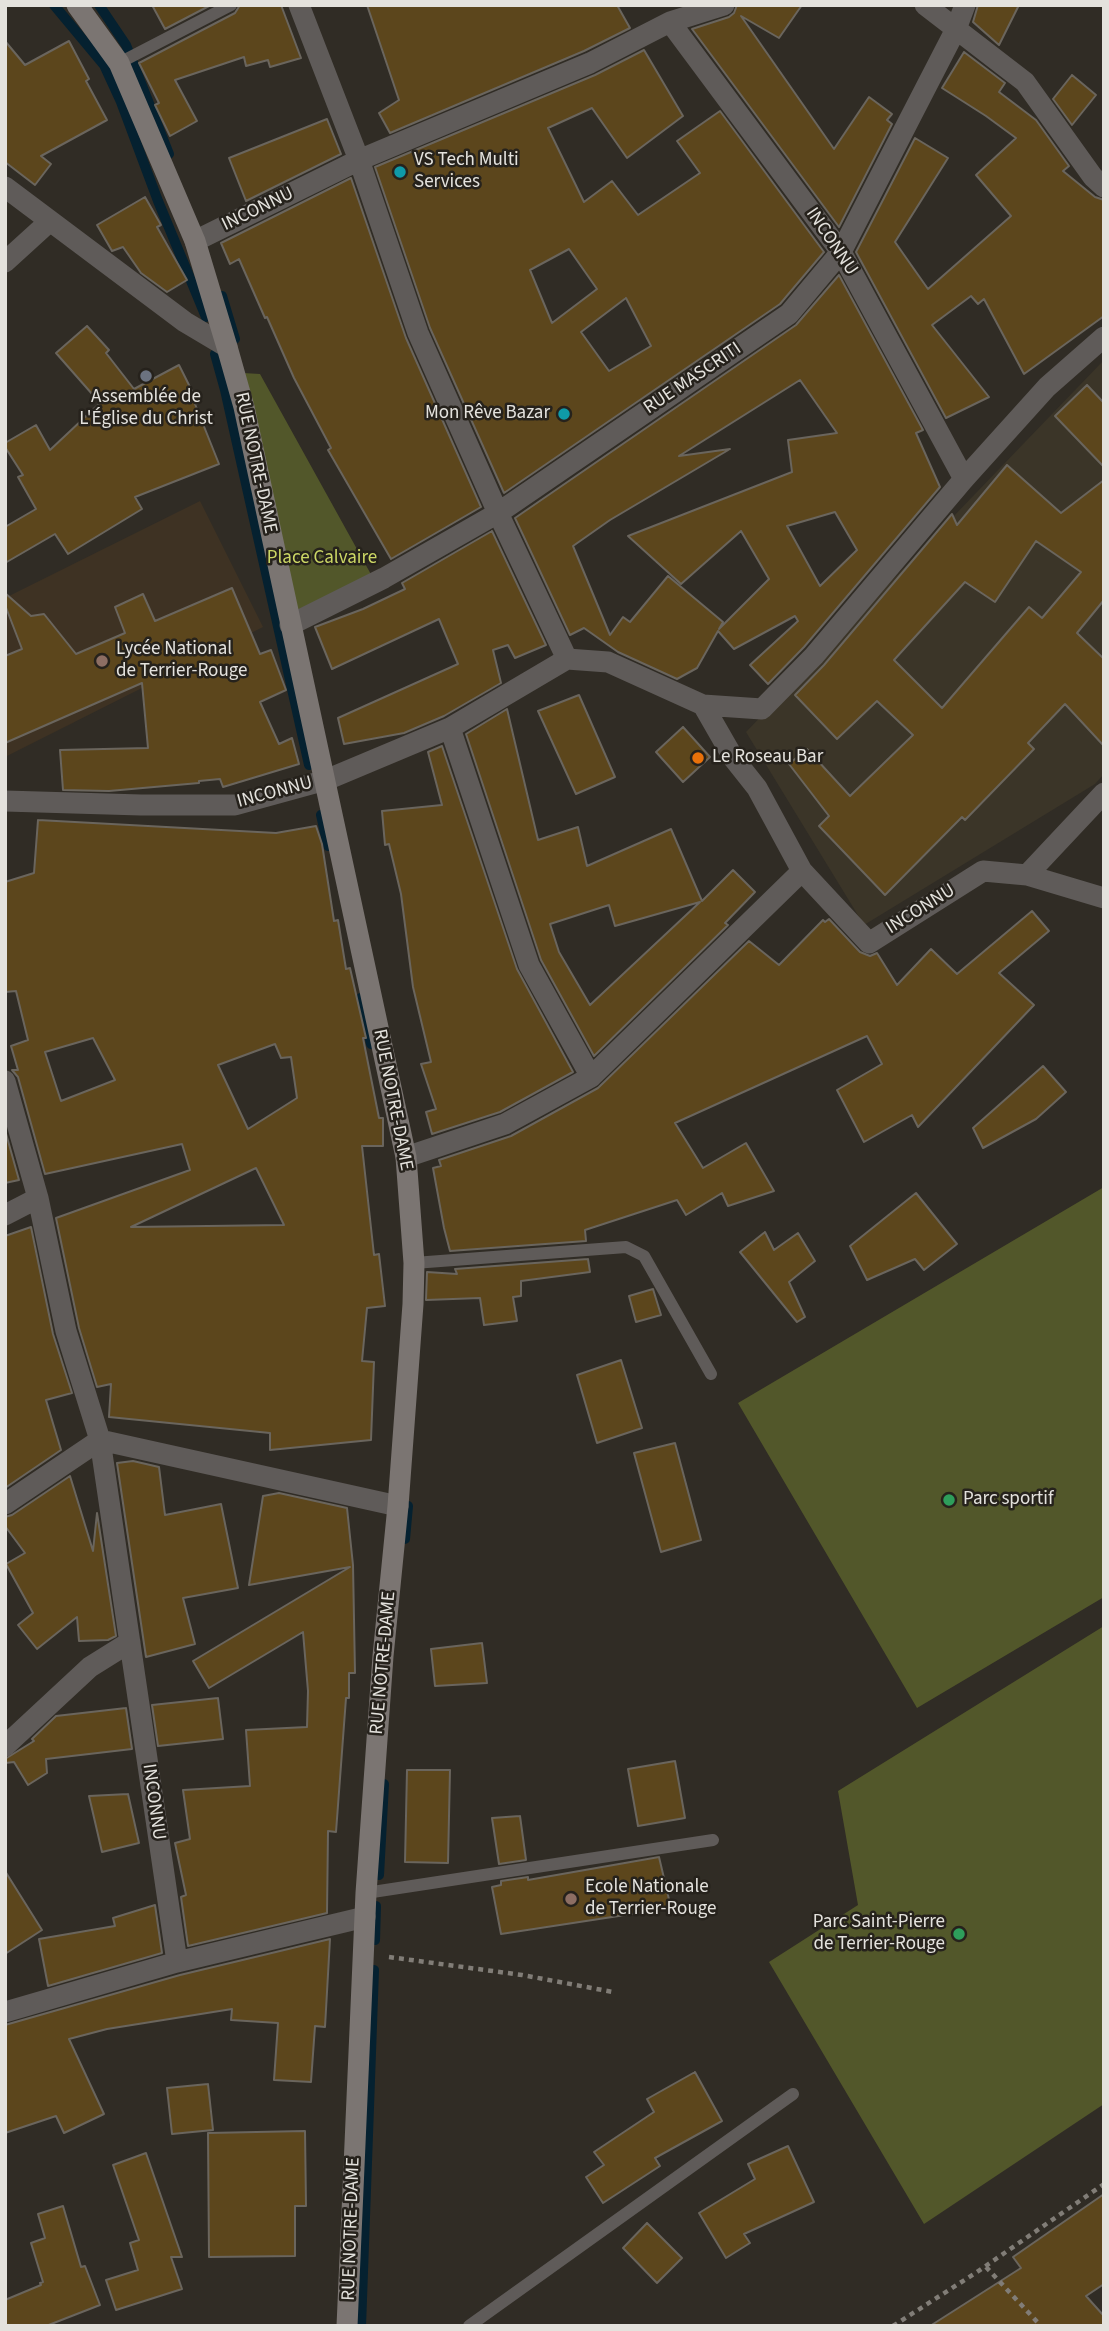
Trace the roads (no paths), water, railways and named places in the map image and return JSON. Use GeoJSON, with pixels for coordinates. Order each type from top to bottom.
{"type":"FeatureCollection","features":[{"type":"Feature","properties":{"kind":"street","name":"RUE NOTRE-DAME"},"geometry":{"type":"LineString","coordinates":[[77,5],[119,63],[195,241],[227,346],[244,407],[406,1157],[414,1264],[412,1318],[366,1893],[347,2326]]}},
{"type":"Feature","properties":{"kind":"street"},"geometry":{"type":"LineString","coordinates":[[299,5],[359,160],[418,333],[567,659],[608,662],[703,705],[762,709],[814,656],[1047,387],[1104,337]]}},
{"type":"Feature","properties":{"kind":"street","name":"INCONNU"},"geometry":{"type":"LineString","coordinates":[[195,241],[359,160],[590,63],[670,22],[722,8],[724,5]]}},
{"type":"Feature","properties":{"kind":"street"},"geometry":{"type":"LineString","coordinates":[[925,5],[1025,82],[1093,177],[1104,187]]}},
{"type":"Feature","properties":{"kind":"street","name":"RUE MASCRITI"},"geometry":{"type":"LineString","coordinates":[[290,625],[384,578],[498,513],[789,314],[841,252],[956,29],[965,5]]}},
{"type":"Feature","properties":{"kind":"street","name":"INCONNU"},"geometry":{"type":"LineString","coordinates":[[670,22],[841,252],[964,480]]}},
{"type":"Feature","properties":{"kind":"street"},"geometry":{"type":"LineString","coordinates":[[5,187],[185,323],[227,346]]}},
{"type":"Feature","properties":{"kind":"street"},"geometry":{"type":"LineString","coordinates":[[5,262],[50,221]]}},
{"type":"Feature","properties":{"kind":"street","name":"INCONNU"},"geometry":{"type":"LineString","coordinates":[[5,801],[235,805],[326,780],[450,728],[567,659]]}},
{"type":"Feature","properties":{"kind":"street","name":"INCONNU"},"geometry":{"type":"LineString","coordinates":[[703,705],[734,759],[757,788],[802,871],[869,943],[983,871],[1027,875],[1104,898]]}},
{"type":"Feature","properties":{"kind":"street"},"geometry":{"type":"LineString","coordinates":[[450,728],[529,965],[591,1077]]}},
{"type":"Feature","properties":{"kind":"street"},"geometry":{"type":"LineString","coordinates":[[1027,875],[1104,793]]}},
{"type":"Feature","properties":{"kind":"street"},"geometry":{"type":"LineString","coordinates":[[406,1157],[505,1124],[591,1077],[802,871]]}},
{"type":"Feature","properties":{"kind":"street","name":"INCONNU"},"geometry":{"type":"LineString","coordinates":[[5,1081],[38,1198],[66,1331],[100,1440],[177,1962]]}},
{"type":"Feature","properties":{"kind":"street"},"geometry":{"type":"LineString","coordinates":[[5,1216],[38,1198]]}},
{"type":"Feature","properties":{"kind":"street"},"geometry":{"type":"LineString","coordinates":[[5,1504],[100,1440],[398,1506]]}},
{"type":"Feature","properties":{"kind":"street"},"geometry":{"type":"LineString","coordinates":[[5,1746],[90,1667],[130,1642]]}},
{"type":"Feature","properties":{"kind":"street"},"geometry":{"type":"LineString","coordinates":[[5,2012],[177,1962],[365,1917]]}},
{"type":"Feature","properties":{"kind":"lane"},"geometry":{"type":"LineString","coordinates":[[119,63],[231,5]]}},
{"type":"Feature","properties":{"kind":"lane"},"geometry":{"type":"LineString","coordinates":[[414,1264],[626,1247],[644,1256],[711,1374]]}},
{"type":"Feature","properties":{"kind":"lane"},"geometry":{"type":"LineString","coordinates":[[366,1893],[713,1840]]}},
{"type":"Feature","properties":{"kind":"lane"},"geometry":{"type":"LineString","coordinates":[[469,2326],[793,2094]]}},
{"type":"Feature","properties":{"kind":"waterway"},"geometry":{"type":"LineString","coordinates":[[54,5],[104,65],[206,317]]}},
{"type":"Feature","properties":{"kind":"waterway"},"geometry":{"type":"LineString","coordinates":[[99,5],[126,45],[169,154]]}},
{"type":"Feature","properties":{"kind":"waterway"},"geometry":{"type":"LineString","coordinates":[[222,296],[235,339]]}},
{"type":"Feature","properties":{"kind":"waterway"},"geometry":{"type":"LineString","coordinates":[[215,354],[309,765]]}},
{"type":"Feature","properties":{"kind":"waterway"},"geometry":{"type":"LineString","coordinates":[[321,815],[328,846]]}},
{"type":"Feature","properties":{"kind":"waterway"},"geometry":{"type":"LineString","coordinates":[[361,998],[371,1044]]}},
{"type":"Feature","properties":{"kind":"waterway"},"geometry":{"type":"LineString","coordinates":[[405,1539],[408,1506]]}},
{"type":"Feature","properties":{"kind":"waterway"},"geometry":{"type":"LineString","coordinates":[[379,1875],[384,1784]]}},
{"type":"Feature","properties":{"kind":"waterway"},"geometry":{"type":"LineString","coordinates":[[375,1940],[376,1906]]}},
{"type":"Feature","properties":{"kind":"waterway"},"geometry":{"type":"LineString","coordinates":[[361,2326],[374,1970]]}},
{"type":"Feature","properties":{"kind":"place","name":"VS Tech Multi Services"},"geometry":{"type":"Point","coordinates":[400,172]}},
{"type":"Feature","properties":{"kind":"place","name":"Assemblée de L'Église du Christ"},"geometry":{"type":"Point","coordinates":[146,376]}},
{"type":"Feature","properties":{"kind":"place","name":"Mon Rêve Bazar"},"geometry":{"type":"Point","coordinates":[564,414]}},
{"type":"Feature","properties":{"kind":"place","name":"Lycée National de Terrier-Rouge"},"geometry":{"type":"Point","coordinates":[102,661]}},
{"type":"Feature","properties":{"kind":"place","name":"Le Roseau Bar"},"geometry":{"type":"Point","coordinates":[698,758]}},
{"type":"Feature","properties":{"kind":"place","name":"Parc sportif"},"geometry":{"type":"Point","coordinates":[949,1500]}},
{"type":"Feature","properties":{"kind":"place","name":"Ecole Nationale de Terrier-Rouge"},"geometry":{"type":"Point","coordinates":[571,1899]}},
{"type":"Feature","properties":{"kind":"place","name":"Parc Saint-Pierre de Terrier-Rouge"},"geometry":{"type":"Point","coordinates":[959,1934]}},
{"type":"Feature","properties":{"kind":"park label","name":"Place Calvaire"},"geometry":{"type":"Point","coordinates":[322,559]}}]}
